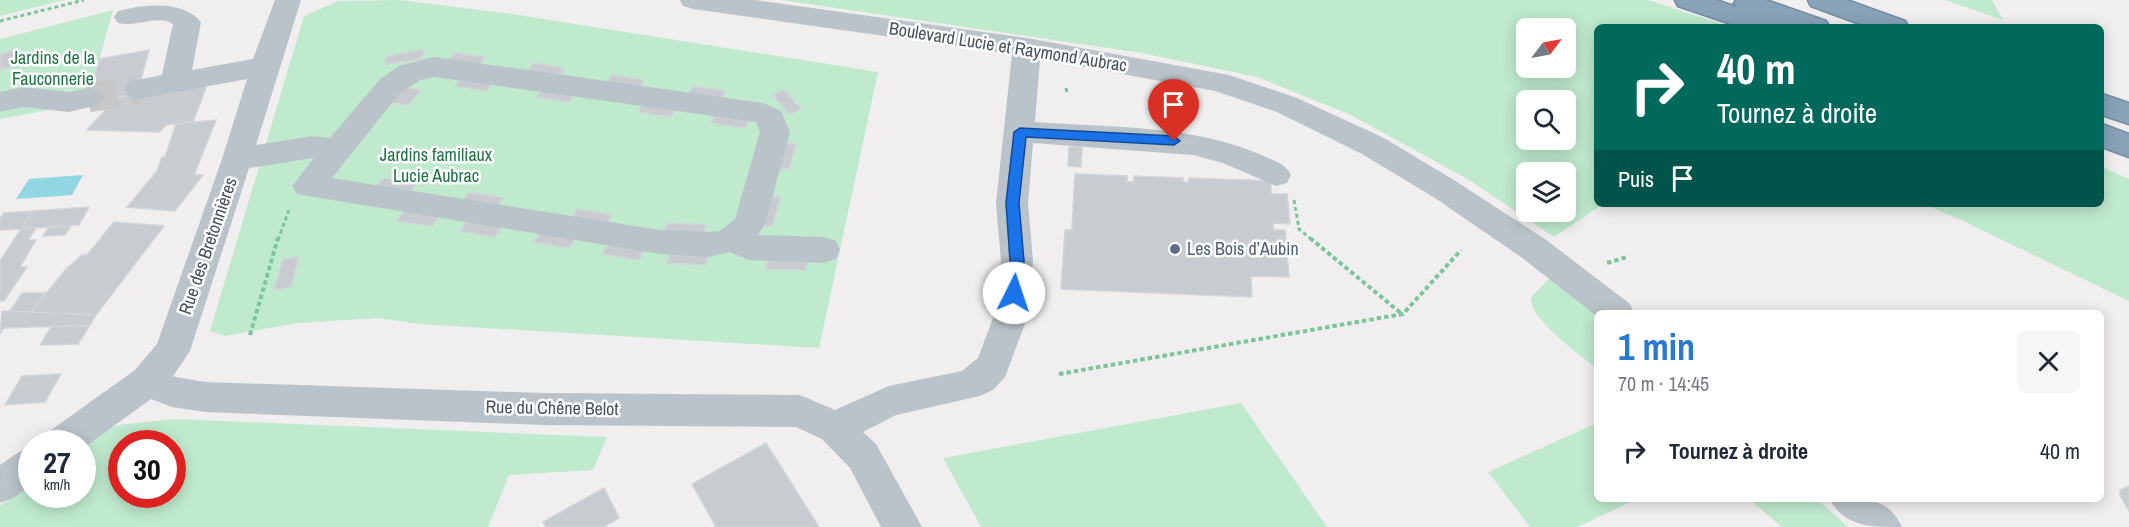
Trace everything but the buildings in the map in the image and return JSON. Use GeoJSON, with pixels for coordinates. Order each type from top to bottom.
{"type":"FeatureCollection","features":[{"type":"Feature","properties":{"kind":"highway"},"geometry":{"type":"LineString","coordinates":[[1688,0],[1759,24]]}},
{"type":"Feature","properties":{"kind":"highway"},"geometry":{"type":"LineString","coordinates":[[1740,0],[1808,24]]}},
{"type":"Feature","properties":{"kind":"highway"},"geometry":{"type":"LineString","coordinates":[[1831,2],[1887,24]]}},
{"type":"Feature","properties":{"kind":"highway"},"geometry":{"type":"LineString","coordinates":[[2104,105],[2129,114]]}},
{"type":"Feature","properties":{"kind":"highway"},"geometry":{"type":"LineString","coordinates":[[2104,136],[2129,146]]}},
{"type":"Feature","properties":{"kind":"street","name":"Rue des Bretonnières"},"geometry":{"type":"LineString","coordinates":[[80,430],[148,381],[172,351],[288,0]]}},
{"type":"Feature","properties":{"kind":"street","name":"Boulevard Lucie et Raymond Aubrac"},"geometry":{"type":"LineString","coordinates":[[693,0],[1027,47],[1219,82],[1287,105],[1373,146],[1446,190],[1533,248],[1613,310]]}},
{"type":"Feature","properties":{"kind":"street"},"geometry":{"type":"LineString","coordinates":[[128,17],[166,11],[182,16],[187,22],[175,82]]}},
{"type":"Feature","properties":{"kind":"street"},"geometry":{"type":"LineString","coordinates":[[835,428],[888,401],[968,385],[980,379],[992,368],[1013,310],[1017,261],[1012,203],[1027,47]]}},
{"type":"Feature","properties":{"kind":"street"},"geometry":{"type":"LineString","coordinates":[[138,89],[265,66]]}},
{"type":"Feature","properties":{"kind":"street"},"geometry":{"type":"LineString","coordinates":[[434,67],[753,111],[771,118],[775,132],[748,224],[733,239],[710,246],[660,243],[308,186],[337,150],[390,86],[411,72],[434,67]]}},
{"type":"Feature","properties":{"kind":"street"},"geometry":{"type":"LineString","coordinates":[[0,102],[24,97],[69,102],[88,98]]}},
{"type":"Feature","properties":{"kind":"street"},"geometry":{"type":"LineString","coordinates":[[1021,120],[1193,144],[1233,155],[1276,175]]}},
{"type":"Feature","properties":{"kind":"street"},"geometry":{"type":"LineString","coordinates":[[237,159],[313,147],[337,150]]}},
{"type":"Feature","properties":{"kind":"street"},"geometry":{"type":"LineString","coordinates":[[733,239],[749,247],[825,250]]}},
{"type":"Feature","properties":{"kind":"street","name":"Rue du Chêne Belot"},"geometry":{"type":"LineString","coordinates":[[148,381],[172,392],[205,397],[544,409],[800,411],[835,428],[863,456],[902,527]]}},
{"type":"Feature","properties":{"kind":"street"},"geometry":{"type":"LineString","coordinates":[[0,486],[18,474]]}},
{"type":"Feature","properties":{"kind":"street"},"geometry":{"type":"LineString","coordinates":[[1851,502],[1882,527]]}},
{"type":"Feature","properties":{"kind":"path"},"geometry":{"type":"LineString","coordinates":[[0,21],[84,0]]}},
{"type":"Feature","properties":{"kind":"path"},"geometry":{"type":"LineString","coordinates":[[1276,175],[1292,191],[1299,229],[1403,314]]}},
{"type":"Feature","properties":{"kind":"path"},"geometry":{"type":"LineString","coordinates":[[250,335],[284,219],[293,202],[308,186]]}},
{"type":"Feature","properties":{"kind":"path"},"geometry":{"type":"LineString","coordinates":[[1059,374],[1403,314],[1461,250]]}},
{"type":"Feature","properties":{"kind":"green space"},"geometry":{"type":"Polygon","coordinates":[[[0,0],[64,0],[0,16],[0,0]]]}},
{"type":"Feature","properties":{"kind":"green space","name":"Jardins familiaux Lucie Aubrac"},"geometry":{"type":"Polygon","coordinates":[[[400,0],[512,14],[878,72],[819,348],[420,324],[377,318],[298,323],[225,336],[210,331],[304,16],[338,1],[400,0]]]}},
{"type":"Feature","properties":{"kind":"green space"},"geometry":{"type":"Polygon","coordinates":[[[781,0],[1648,0],[1722,24],[1594,24],[1594,207],[1599,207],[1554,237],[1532,222],[1576,222],[1576,162],[1516,162],[1516,211],[1471,181],[1351,115],[1257,77],[1142,53],[781,0]]]}},
{"type":"Feature","properties":{"kind":"green space"},"geometry":{"type":"Polygon","coordinates":[[[1945,0],[1992,0],[2003,20],[1945,0]]]}},
{"type":"Feature","properties":{"kind":"green space","name":"Jardins de la Fauconnerie"},"geometry":{"type":"Polygon","coordinates":[[[113,10],[87,103],[0,119],[0,39],[113,10]]]}},
{"type":"Feature","properties":{"kind":"green space"},"geometry":{"type":"Polygon","coordinates":[[[2104,168],[2129,179],[2129,301],[1930,207],[2104,207],[2104,168]]]}},
{"type":"Feature","properties":{"kind":"green space"},"geometry":{"type":"Polygon","coordinates":[[[1551,277],[1594,313],[1594,367],[1547,326],[1538,316],[1531,297],[1551,277]]]}},
{"type":"Feature","properties":{"kind":"green space"},"geometry":{"type":"Polygon","coordinates":[[[1241,403],[1327,527],[981,527],[943,458],[1241,403]]]}},
{"type":"Feature","properties":{"kind":"green space"},"geometry":{"type":"Polygon","coordinates":[[[174,419],[607,437],[593,470],[509,475],[488,527],[0,527],[0,506],[18,492],[18,508],[96,508],[96,437],[108,430],[108,508],[186,508],[186,430],[109,430],[118,425],[174,419]]]}},
{"type":"Feature","properties":{"kind":"green space"},"geometry":{"type":"Polygon","coordinates":[[[1594,424],[1594,502],[1631,502],[1577,527],[1530,527],[1488,472],[1594,424]]]}},
{"type":"Feature","properties":{"kind":"green space"},"geometry":{"type":"Polygon","coordinates":[[[1752,502],[1820,502],[1848,527],[1782,527],[1752,502]]]}},
{"type":"Feature","properties":{"kind":"water"},"geometry":{"type":"Polygon","coordinates":[[[83,175],[72,195],[16,199],[29,179],[83,175]]]}},
{"type":"Feature","properties":{"kind":"tunnel"},"geometry":{"type":"LineString","coordinates":[[88,98],[138,89]]}},
{"type":"Feature","properties":{"kind":"place","name":"Les Bois d’Aubin"},"geometry":{"type":"Point","coordinates":[1175,249]}},
{"type":"Feature","properties":{"kind":"route"},"geometry":{"type":"LineString","coordinates":[[1014,293],[1017,261],[1012,203],[1020,132],[1174,141]]}}]}
